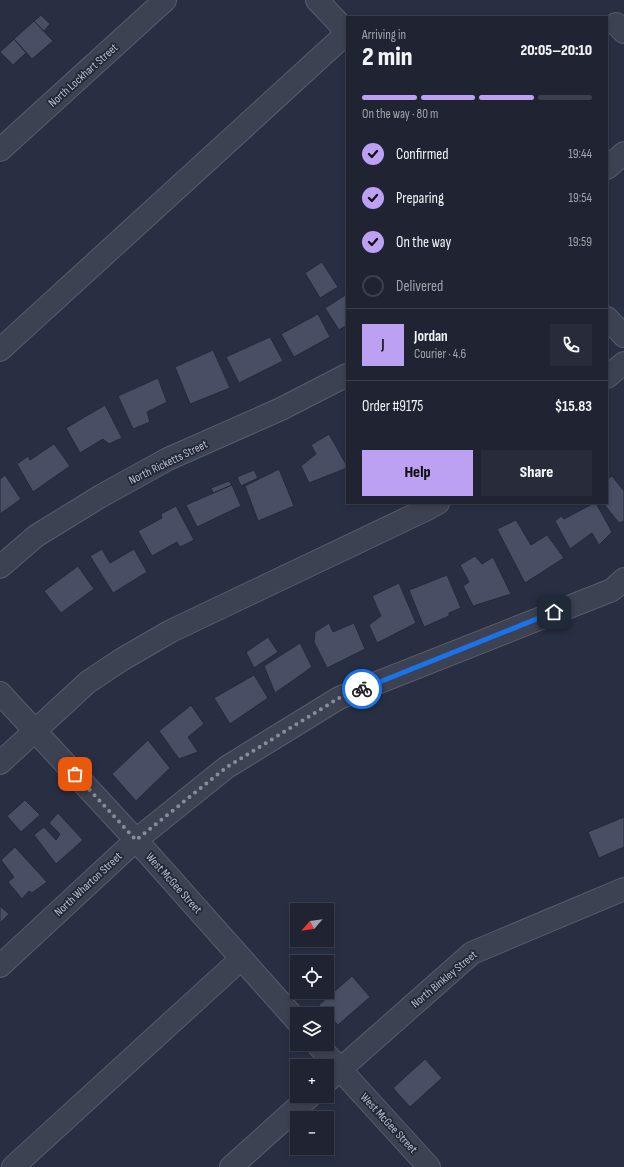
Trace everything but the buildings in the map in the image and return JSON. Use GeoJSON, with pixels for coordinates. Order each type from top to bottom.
{"type":"FeatureCollection","features":[{"type":"Feature","properties":{"kind":"street","name":"North Lockhart Street"},"geometry":{"type":"LineString","coordinates":[[0,150],[165,0]]}},
{"type":"Feature","properties":{"kind":"street"},"geometry":{"type":"LineString","coordinates":[[317,0],[346,32]]}},
{"type":"Feature","properties":{"kind":"street"},"geometry":{"type":"LineString","coordinates":[[0,350],[346,34]]}},
{"type":"Feature","properties":{"kind":"street"},"geometry":{"type":"LineString","coordinates":[[608,167],[624,153]]}},
{"type":"Feature","properties":{"kind":"street"},"geometry":{"type":"LineString","coordinates":[[608,319],[624,336]]}},
{"type":"Feature","properties":{"kind":"street"},"geometry":{"type":"LineString","coordinates":[[608,376],[624,362]]}},
{"type":"Feature","properties":{"kind":"street","name":"North Ricketts Street"},"geometry":{"type":"LineString","coordinates":[[0,567],[36,536],[101,496],[168,459],[281,409],[346,376]]}},
{"type":"Feature","properties":{"kind":"street"},"geometry":{"type":"LineString","coordinates":[[0,763],[88,682],[121,660],[171,631],[436,504]]}},
{"type":"Feature","properties":{"kind":"street","name":"North Wharton Street"},"geometry":{"type":"LineString","coordinates":[[0,966],[136,840],[227,767],[339,698],[612,590],[624,578]]}},
{"type":"Feature","properties":{"kind":"street","name":"West McGee Street"},"geometry":{"type":"LineString","coordinates":[[0,693],[136,840],[290,1013]]}},
{"type":"Feature","properties":{"kind":"street","name":"North Binkley Street"},"geometry":{"type":"LineString","coordinates":[[334,1074],[472,953],[624,889]]}},
{"type":"Feature","properties":{"kind":"street"},"geometry":{"type":"LineString","coordinates":[[14,1167],[241,959]]}},
{"type":"Feature","properties":{"kind":"street","name":"West McGee Street"},"geometry":{"type":"LineString","coordinates":[[334,1076],[429,1167]]}},
{"type":"Feature","properties":{"kind":"street"},"geometry":{"type":"LineString","coordinates":[[231,1167],[302,1103]]}},
{"type":"Feature","properties":{"kind":"way so far"},"geometry":{"type":"LineString","coordinates":[[75,774],[136,840],[227,767],[339,698],[362,689]]}},
{"type":"Feature","properties":{"kind":"route"},"geometry":{"type":"LineString","coordinates":[[362,689],[554,612]]}}]}
